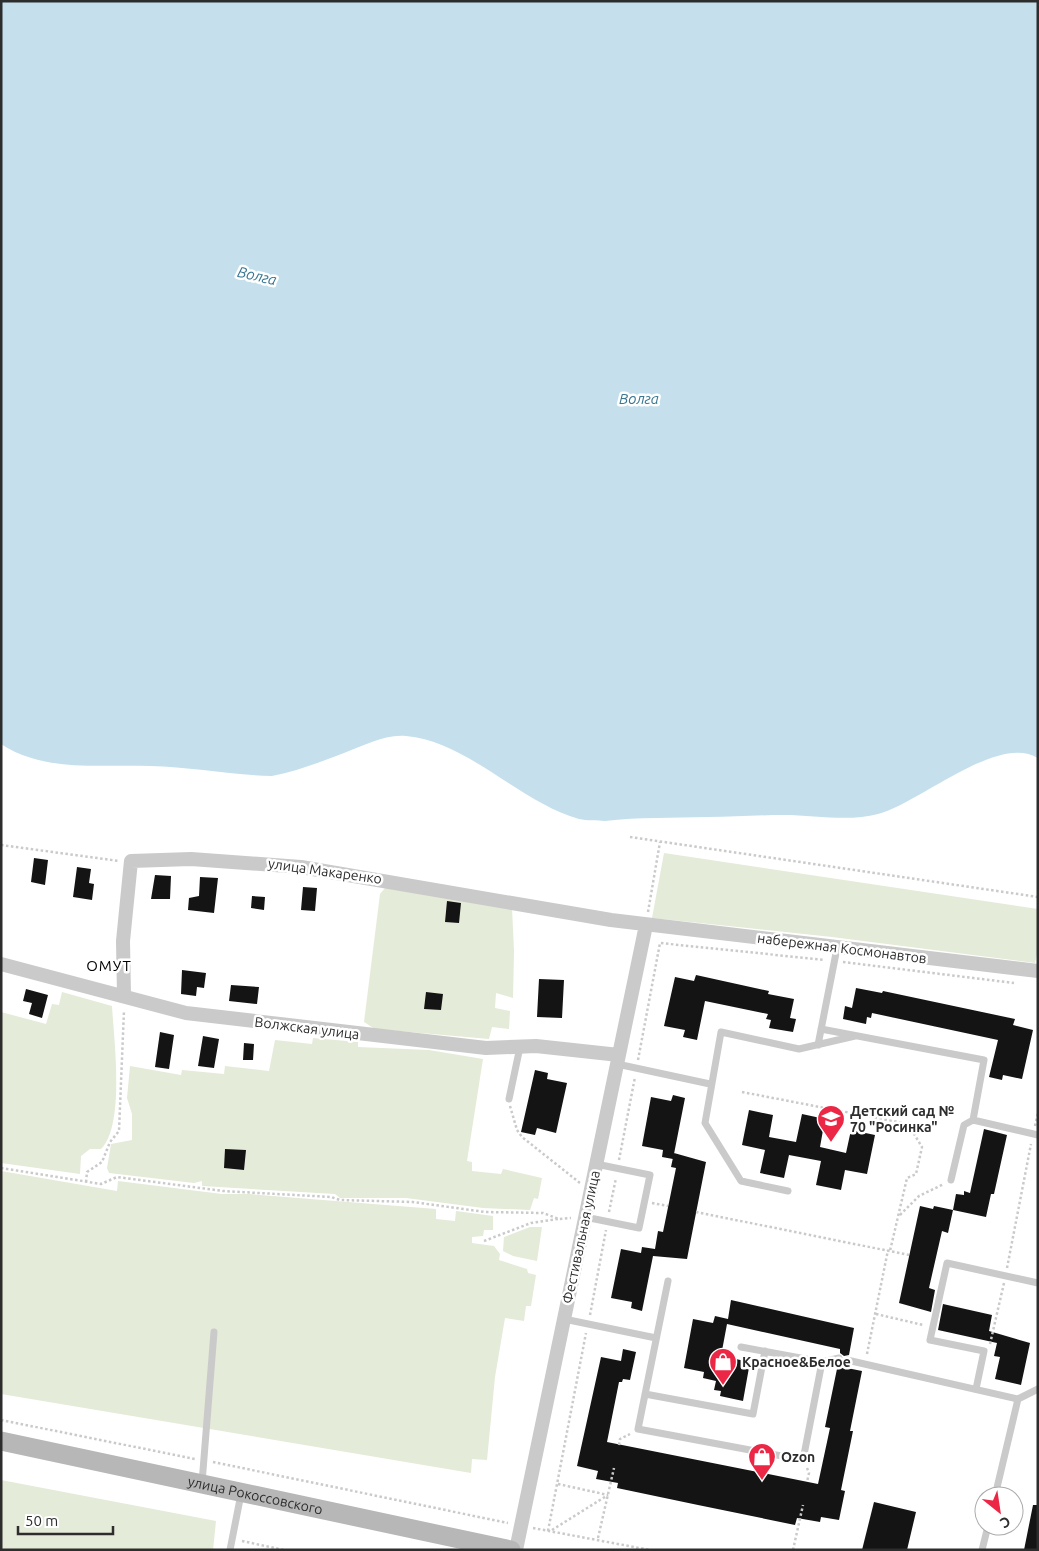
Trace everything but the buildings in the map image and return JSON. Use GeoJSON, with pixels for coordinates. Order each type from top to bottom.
{"type":"FeatureCollection","features":[{"type":"Feature","properties":{"kind":"street","name":"улица Макаренко"},"geometry":{"type":"LineString","coordinates":[[131,861],[191,859],[301,866],[646,925]]}},
{"type":"Feature","properties":{"kind":"street"},"geometry":{"type":"LineString","coordinates":[[124,996],[123,941],[131,861]]}},
{"type":"Feature","properties":{"kind":"street","name":"набережная Космонавтов"},"geometry":{"type":"LineString","coordinates":[[646,925],[1038,971]]}},
{"type":"Feature","properties":{"kind":"street","name":"Фестивальная улица"},"geometry":{"type":"LineString","coordinates":[[516,1550],[646,925]]}},
{"type":"Feature","properties":{"kind":"street","name":"Волжская улица"},"geometry":{"type":"LineString","coordinates":[[1,964],[186,1013],[486,1048],[536,1046],[618,1059]]}},
{"type":"Feature","properties":{"kind":"street","name":"улица Рокоссовского"},"geometry":{"type":"LineString","coordinates":[[1,1440],[511,1550]]}},
{"type":"Feature","properties":{"kind":"lane"},"geometry":{"type":"LineString","coordinates":[[818,1045],[837,948]]}},
{"type":"Feature","properties":{"kind":"lane"},"geometry":{"type":"LineString","coordinates":[[821,1029],[984,1060],[973,1120]]}},
{"type":"Feature","properties":{"kind":"lane"},"geometry":{"type":"LineString","coordinates":[[788,1191],[741,1181],[705,1123],[710,1084],[721,1032],[799,1049],[855,1036]]}},
{"type":"Feature","properties":{"kind":"lane"},"geometry":{"type":"LineString","coordinates":[[508,1099],[520,1047]]}},
{"type":"Feature","properties":{"kind":"lane"},"geometry":{"type":"LineString","coordinates":[[618,1059],[710,1084]]}},
{"type":"Feature","properties":{"kind":"lane"},"geometry":{"type":"LineString","coordinates":[[952,1180],[964,1125],[973,1120],[1035,1135]]}},
{"type":"Feature","properties":{"kind":"lane"},"geometry":{"type":"LineString","coordinates":[[585,1217],[639,1228],[650,1175],[596,1164]]}},
{"type":"Feature","properties":{"kind":"lane"},"geometry":{"type":"LineString","coordinates":[[976,1389],[984,1351],[930,1340],[947,1263],[1038,1283]]}},
{"type":"Feature","properties":{"kind":"lane"},"geometry":{"type":"LineString","coordinates":[[668,1281],[638,1430],[803,1460],[822,1362]]}},
{"type":"Feature","properties":{"kind":"lane"},"geometry":{"type":"LineString","coordinates":[[564,1320],[656,1338]]}},
{"type":"Feature","properties":{"kind":"lane"},"geometry":{"type":"LineString","coordinates":[[202,1484],[206,1461],[214,1332]]}},
{"type":"Feature","properties":{"kind":"lane"},"geometry":{"type":"LineString","coordinates":[[741,1347],[822,1362],[843,1359],[1018,1399],[1038,1390]]}},
{"type":"Feature","properties":{"kind":"lane"},"geometry":{"type":"LineString","coordinates":[[645,1394],[753,1414],[765,1351]]}},
{"type":"Feature","properties":{"kind":"lane"},"geometry":{"type":"LineString","coordinates":[[997,1486],[1018,1399]]}},
{"type":"Feature","properties":{"kind":"lane"},"geometry":{"type":"LineString","coordinates":[[230,1550],[241,1492]]}},
{"type":"Feature","properties":{"kind":"lane"},"geometry":{"type":"LineString","coordinates":[[982,1550],[986,1536]]}},
{"type":"Feature","properties":{"kind":"path"},"geometry":{"type":"LineString","coordinates":[[630,837],[1038,897]]}},
{"type":"Feature","properties":{"kind":"path"},"geometry":{"type":"LineString","coordinates":[[646,925],[660,842]]}},
{"type":"Feature","properties":{"kind":"path"},"geometry":{"type":"LineString","coordinates":[[1,845],[131,861]]}},
{"type":"Feature","properties":{"kind":"path"},"geometry":{"type":"LineString","coordinates":[[86,1182],[87,1172],[102,1162],[110,1142],[119,1131],[124,996]]}},
{"type":"Feature","properties":{"kind":"path"},"geometry":{"type":"LineString","coordinates":[[742,1092],[908,1124],[922,1147],[916,1174],[907,1178],[889,1251],[866,1364]]}},
{"type":"Feature","properties":{"kind":"path"},"geometry":{"type":"LineString","coordinates":[[508,1099],[517,1130],[522,1137],[591,1192]]}},
{"type":"Feature","properties":{"kind":"path"},"geometry":{"type":"LineString","coordinates":[[984,1351],[990,1346],[1035,1135],[1038,1113]]}},
{"type":"Feature","properties":{"kind":"path"},"geometry":{"type":"LineString","coordinates":[[1,1168],[101,1184],[117,1177],[223,1191],[331,1197],[340,1200],[413,1202],[485,1212],[543,1213],[559,1219]]}},
{"type":"Feature","properties":{"kind":"path"},"geometry":{"type":"LineString","coordinates":[[899,1216],[918,1196],[952,1180]]}},
{"type":"Feature","properties":{"kind":"path"},"geometry":{"type":"LineString","coordinates":[[644,1201],[668,1206]]}},
{"type":"Feature","properties":{"kind":"path"},"geometry":{"type":"LineString","coordinates":[[696,1212],[909,1255]]}},
{"type":"Feature","properties":{"kind":"path"},"geometry":{"type":"LineString","coordinates":[[484,1241],[531,1223],[585,1217]]}},
{"type":"Feature","properties":{"kind":"path"},"geometry":{"type":"LineString","coordinates":[[876,1314],[933,1327]]}},
{"type":"Feature","properties":{"kind":"path"},"geometry":{"type":"LineString","coordinates":[[1,1420],[551,1531],[598,1538],[650,1550]]}},
{"type":"Feature","properties":{"kind":"path"},"geometry":{"type":"LineString","coordinates":[[619,1444],[620,1439],[638,1430]]}},
{"type":"Feature","properties":{"kind":"path"},"geometry":{"type":"LineString","coordinates":[[803,1460],[809,1473],[807,1482]]}},
{"type":"Feature","properties":{"kind":"path"},"geometry":{"type":"LineString","coordinates":[[598,1538],[614,1468]]}},
{"type":"Feature","properties":{"kind":"path"},"geometry":{"type":"LineString","coordinates":[[557,1484],[608,1495]]}},
{"type":"Feature","properties":{"kind":"path"},"geometry":{"type":"LineString","coordinates":[[551,1531],[608,1495]]}},
{"type":"Feature","properties":{"kind":"path"},"geometry":{"type":"LineString","coordinates":[[793,1550],[803,1504]]}},
{"type":"Feature","properties":{"kind":"path"},"geometry":{"type":"LineString","coordinates":[[233,1539],[284,1550]]}},
{"type":"Feature","properties":{"kind":"green space"},"geometry":{"type":"Polygon","coordinates":[[[664,853],[1038,909],[1038,950],[1035,963],[832,937],[652,918],[664,853]]]}},
{"type":"Feature","properties":{"kind":"green space"},"geometry":{"type":"Polygon","coordinates":[[[385,888],[512,908],[514,951],[513,998],[496,993],[495,1008],[510,1011],[509,1029],[492,1027],[489,1039],[375,1029],[364,1022],[380,894],[385,888]]]}},
{"type":"Feature","properties":{"kind":"green space"},"geometry":{"type":"Polygon","coordinates":[[[62,992],[112,1006],[116,1060],[116,1102],[113,1121],[108,1137],[101,1149],[90,1149],[81,1156],[80,1174],[1,1163],[1,1012],[46,1024],[52,1004],[59,1005],[62,992]]]}},
{"type":"Feature","properties":{"kind":"green space"},"geometry":{"type":"Polygon","coordinates":[[[313,1038],[358,1042],[358,1047],[429,1050],[483,1059],[467,1161],[472,1162],[472,1171],[501,1174],[503,1169],[542,1178],[538,1199],[534,1198],[530,1210],[483,1208],[406,1198],[340,1198],[335,1194],[202,1186],[202,1181],[194,1183],[109,1173],[107,1168],[111,1144],[132,1140],[132,1114],[127,1098],[130,1066],[181,1075],[182,1070],[224,1074],[225,1066],[269,1071],[275,1040],[312,1044],[313,1038]]]}},
{"type":"Feature","properties":{"kind":"green space"},"geometry":{"type":"Polygon","coordinates":[[[1,1171],[117,1191],[118,1181],[222,1194],[249,1194],[436,1209],[436,1219],[455,1221],[456,1211],[493,1216],[493,1230],[484,1230],[483,1236],[472,1237],[472,1243],[494,1246],[500,1254],[499,1260],[527,1269],[528,1273],[536,1275],[531,1306],[526,1306],[524,1321],[505,1318],[495,1377],[487,1460],[472,1459],[471,1473],[1,1394],[1,1171]]]}},
{"type":"Feature","properties":{"kind":"green space"},"geometry":{"type":"Polygon","coordinates":[[[530,1227],[542,1227],[537,1261],[513,1256],[503,1251],[504,1237],[530,1227]]]}},
{"type":"Feature","properties":{"kind":"green space"},"geometry":{"type":"Polygon","coordinates":[[[1,1480],[216,1521],[213,1550],[1,1550],[1,1480]]]}},
{"type":"Feature","properties":{"kind":"water","name":"Волга"},"geometry":{"type":"Polygon","coordinates":[[[1,1],[1038,1],[1038,758],[1021,753],[1002,755],[959,772],[895,807],[878,814],[855,818],[774,815],[643,818],[605,821],[579,819],[557,811],[535,800],[472,760],[450,749],[428,740],[406,736],[382,739],[309,766],[272,776],[165,767],[93,766],[55,763],[18,753],[1,744],[1,1]]]}},
{"type":"Feature","properties":{"kind":"place","name":"Детский сад № 70 \"Росинка\""},"geometry":{"type":"Point","coordinates":[831,1143]}},
{"type":"Feature","properties":{"kind":"place","name":"Красное&Белое"},"geometry":{"type":"Point","coordinates":[723,1386]}},
{"type":"Feature","properties":{"kind":"place","name":"Ozon"},"geometry":{"type":"Point","coordinates":[762,1481]}},
{"type":"Feature","properties":{"kind":"district","name":"ОМУТ"},"geometry":{"type":"Point","coordinates":[109,966]}}]}
